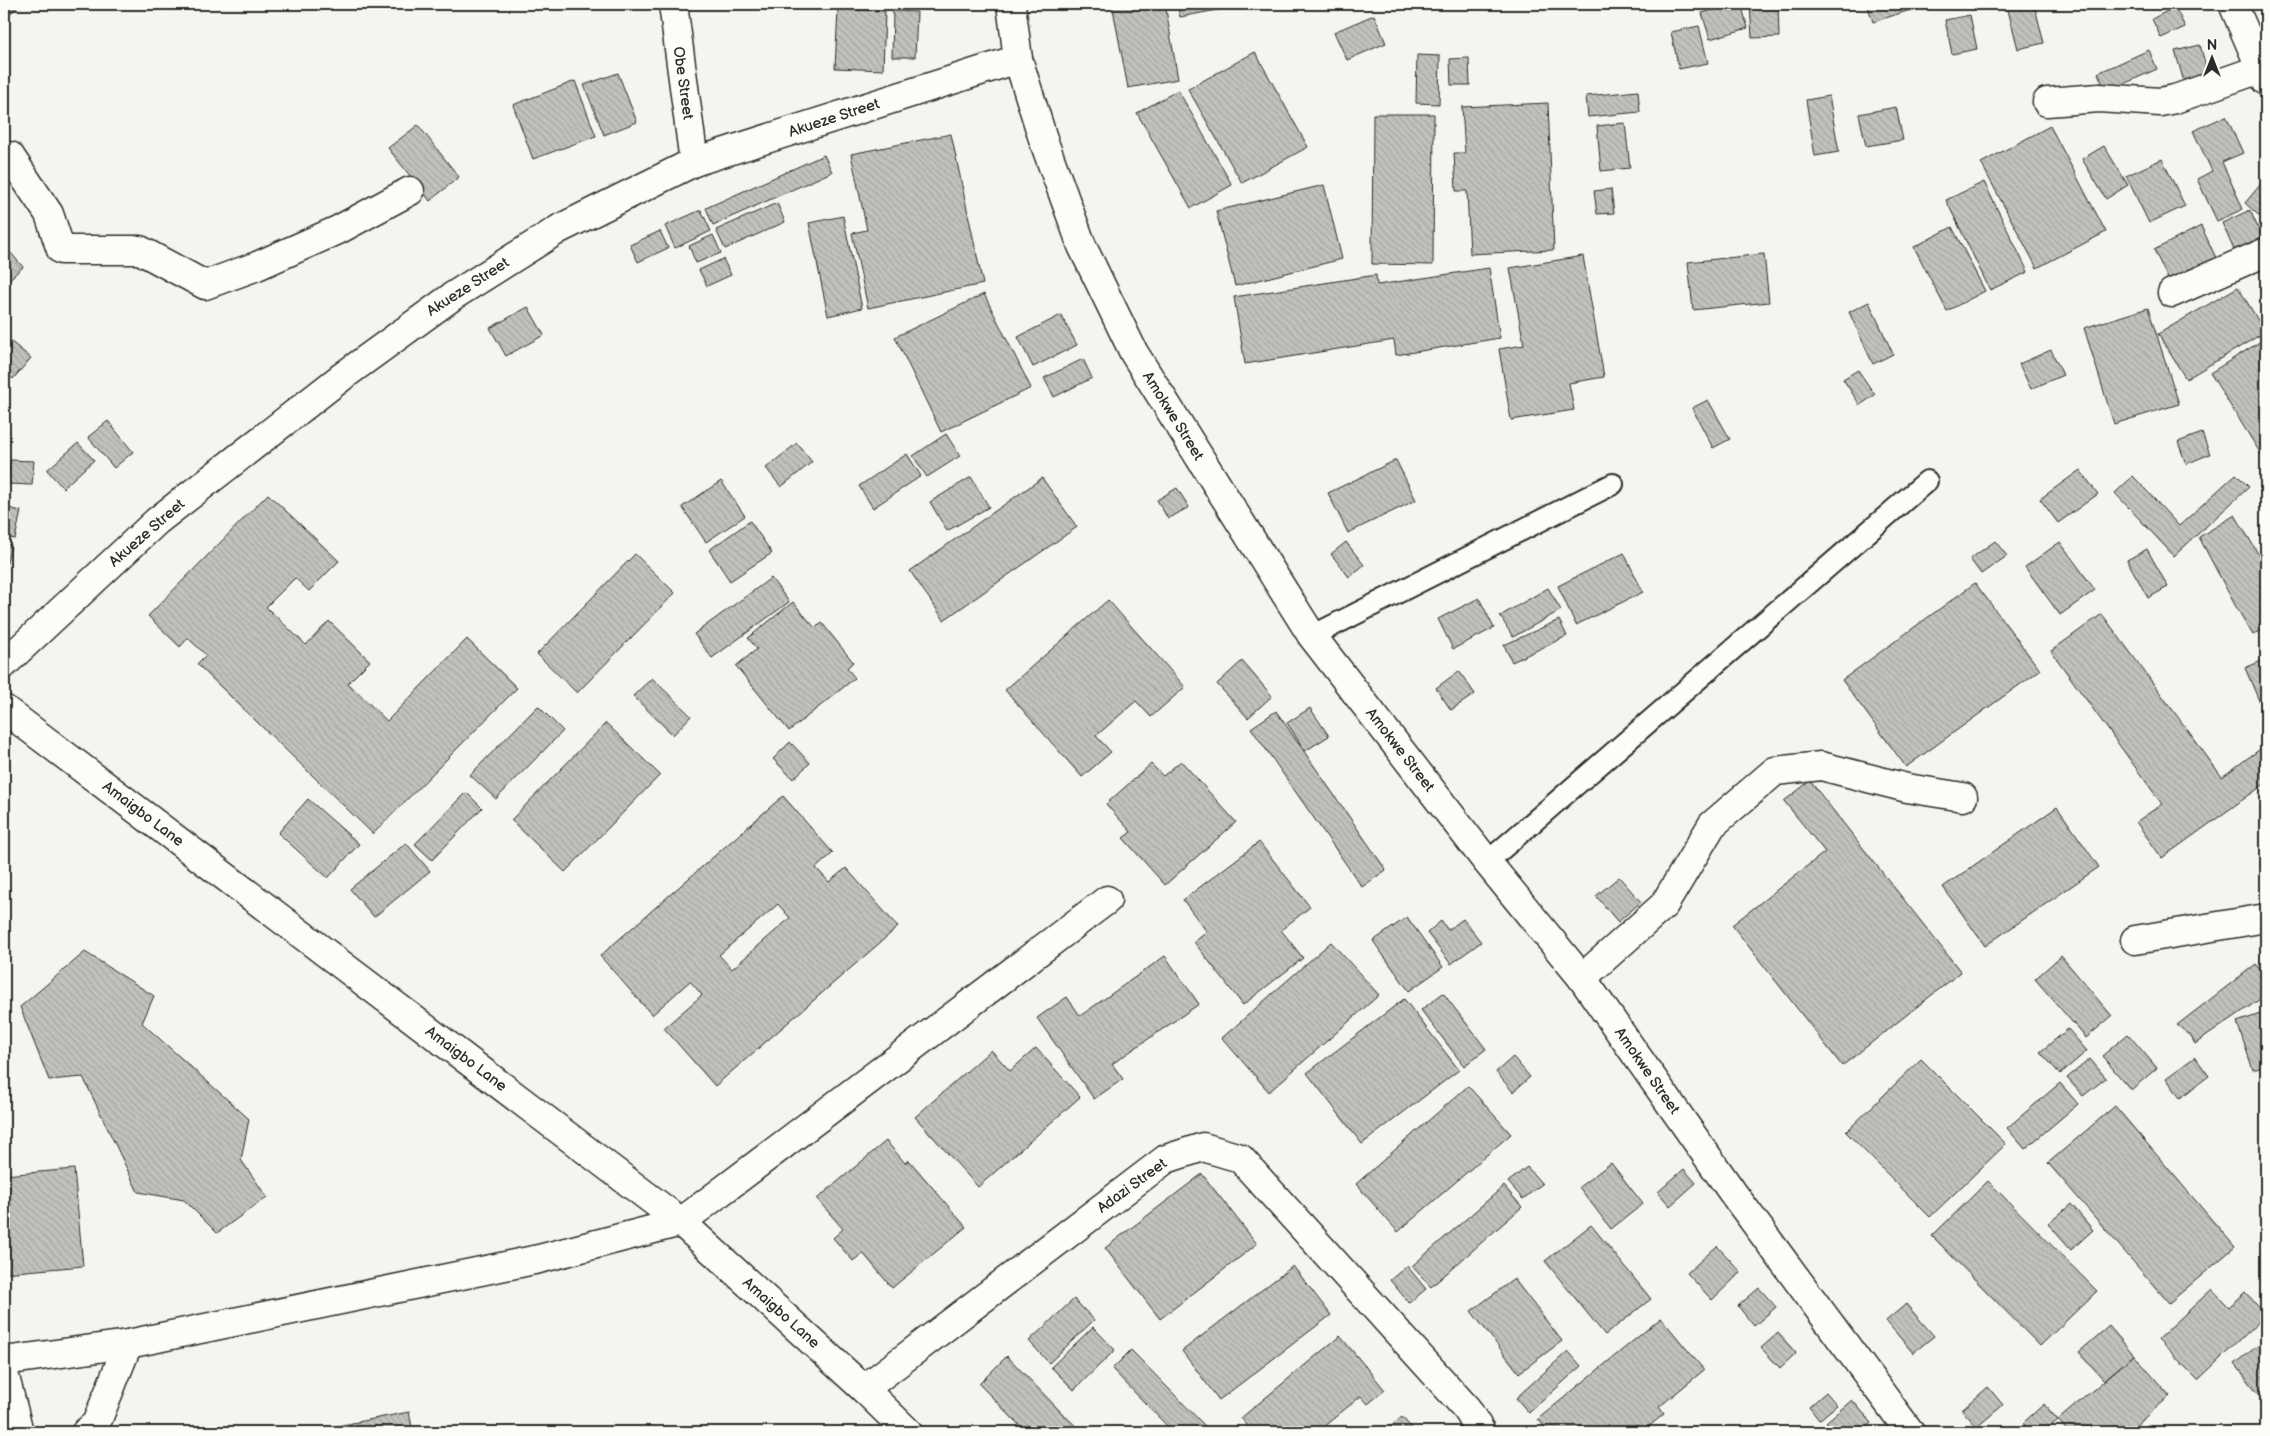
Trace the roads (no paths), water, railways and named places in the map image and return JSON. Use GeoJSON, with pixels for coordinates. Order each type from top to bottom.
{"type":"FeatureCollection","features":[{"type":"Feature","properties":{"kind":"street","name":"Obe Street"},"geometry":{"type":"LineString","coordinates":[[673,4],[694,162]]}},
{"type":"Feature","properties":{"kind":"street","name":"Amokwe Street"},"geometry":{"type":"LineString","coordinates":[[1011,4],[1018,59],[1044,142],[1082,246],[1134,353],[1312,636],[1486,862],[1582,978],[1733,1193],[1910,1432]]}},
{"type":"Feature","properties":{"kind":"street"},"geometry":{"type":"LineString","coordinates":[[2047,102],[2099,98],[2160,102],[2263,75],[2233,4]]}},
{"type":"Feature","properties":{"kind":"street","name":"Akueze Street"},"geometry":{"type":"LineString","coordinates":[[4,664],[157,521],[343,376],[453,296],[559,229],[694,162],[1018,59]]}},
{"type":"Feature","properties":{"kind":"street"},"geometry":{"type":"LineString","coordinates":[[4,156],[10,156],[49,214],[62,250],[140,250],[205,285],[257,266],[338,230],[410,191]]}},
{"type":"Feature","properties":{"kind":"street"},"geometry":{"type":"LineString","coordinates":[[2172,293],[2266,252]]}},
{"type":"Feature","properties":{"kind":"street","name":"Amaigbo Lane"},"geometry":{"type":"LineString","coordinates":[[4,709],[681,1222],[864,1389],[908,1432]]}},
{"type":"Feature","properties":{"kind":"street"},"geometry":{"type":"LineString","coordinates":[[1582,978],[1664,906],[1712,826],[1775,772],[1821,766],[1907,788],[1963,797]]}},
{"type":"Feature","properties":{"kind":"street"},"geometry":{"type":"LineString","coordinates":[[4,1361],[128,1344],[539,1260],[681,1222],[1107,900]]}},
{"type":"Feature","properties":{"kind":"street"},"geometry":{"type":"LineString","coordinates":[[2135,940],[2266,918]]}},
{"type":"Feature","properties":{"kind":"street","name":"Adazi Street"},"geometry":{"type":"LineString","coordinates":[[864,1389],[1166,1159],[1203,1147],[1240,1158],[1466,1409],[1481,1432]]}},
{"type":"Feature","properties":{"kind":"street"},"geometry":{"type":"LineString","coordinates":[[86,1432],[96,1424],[128,1344]]}},
{"type":"Feature","properties":{"kind":"street"},"geometry":{"type":"LineString","coordinates":[[4,1372],[19,1432]]}},
{"type":"Feature","properties":{"kind":"lane"},"geometry":{"type":"LineString","coordinates":[[1486,862],[1927,480]]}},
{"type":"Feature","properties":{"kind":"lane"},"geometry":{"type":"LineString","coordinates":[[1312,636],[1613,484]]}}]}
